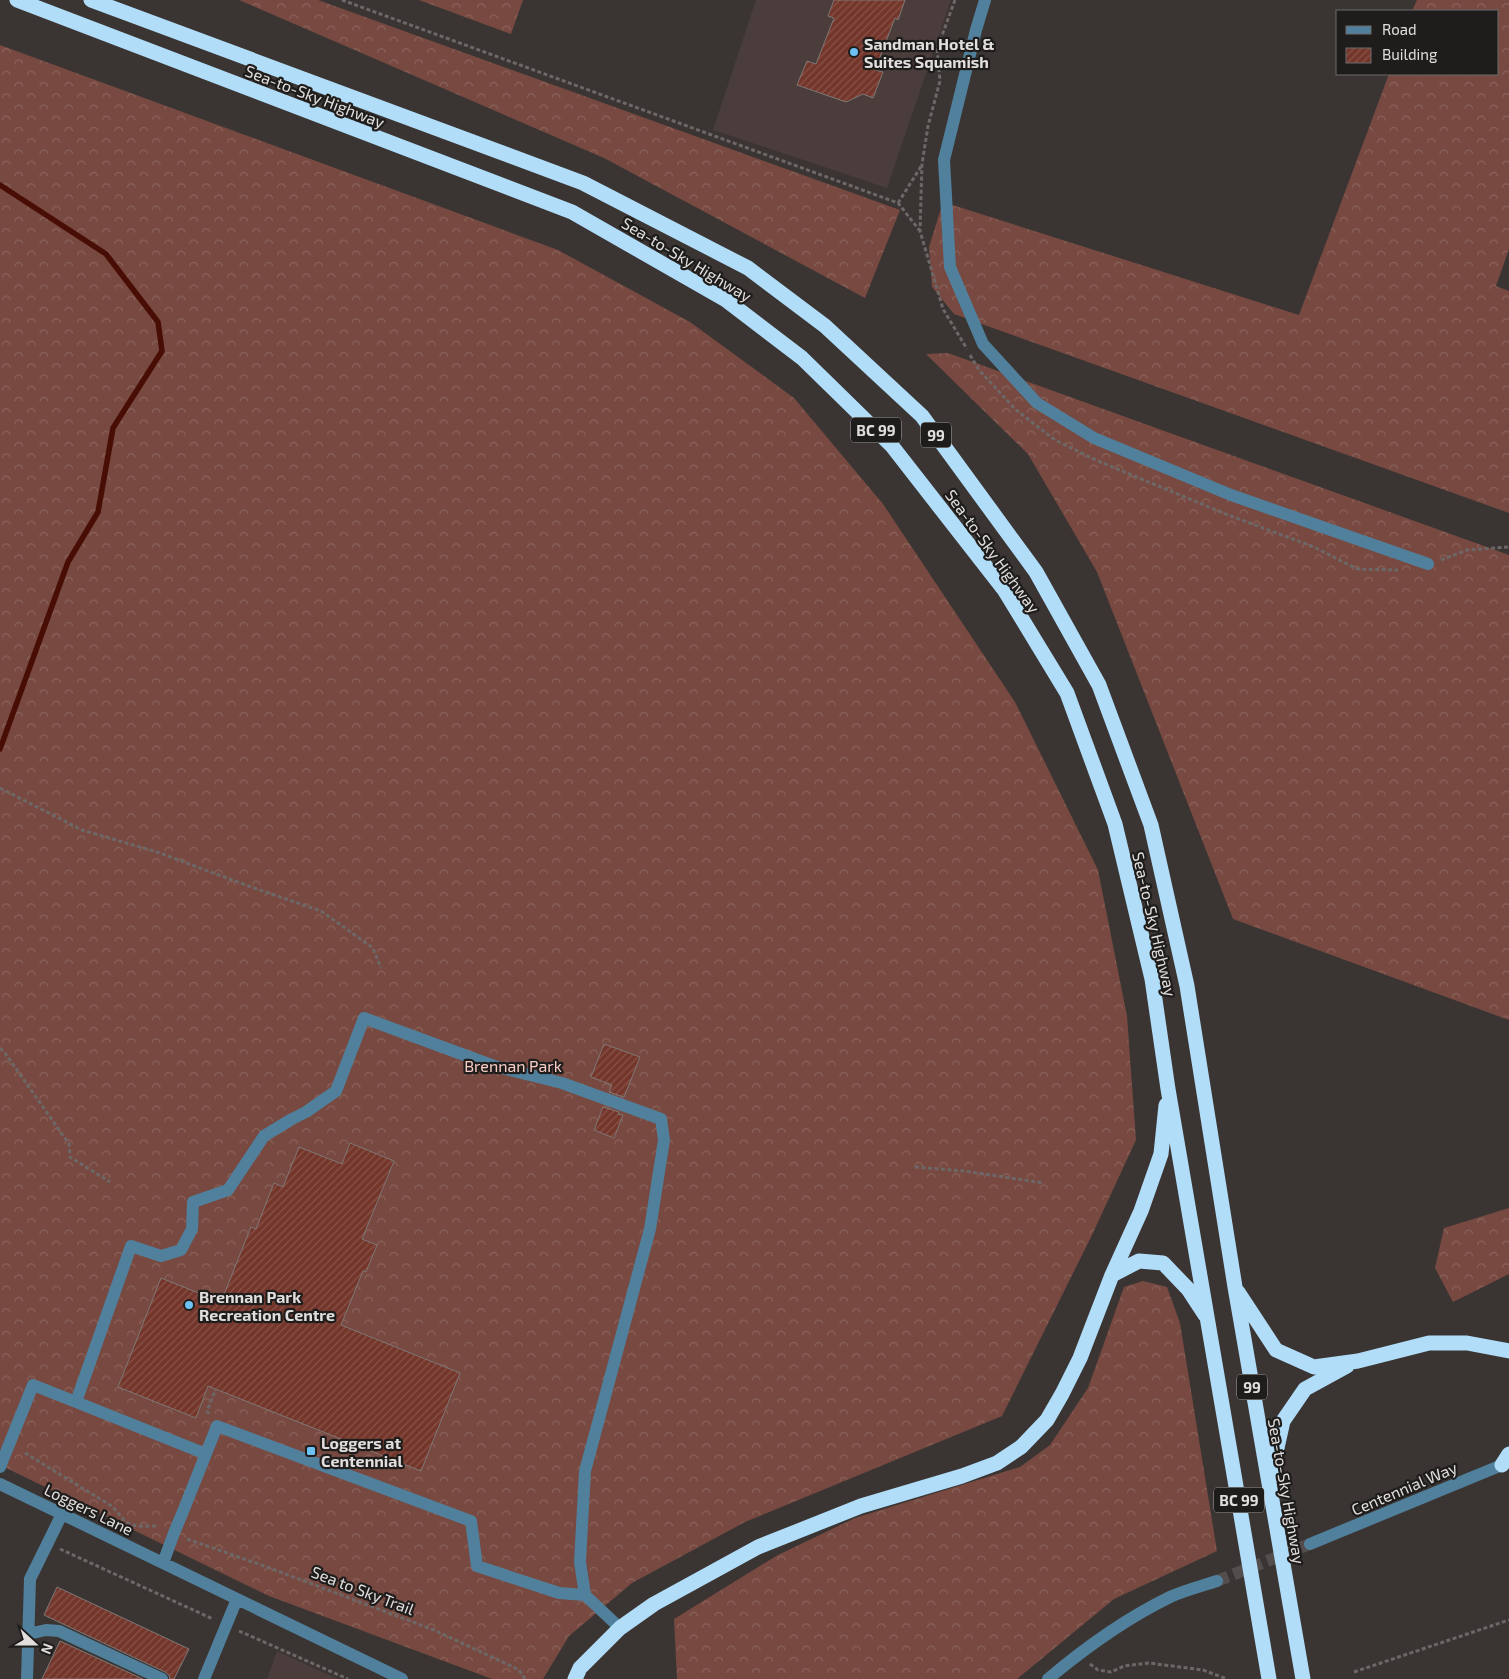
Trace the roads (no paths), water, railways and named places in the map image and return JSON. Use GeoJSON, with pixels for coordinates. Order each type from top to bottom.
{"type":"FeatureCollection","features":[{"type":"Feature","properties":{"kind":"highway","name":"Sea-to-Sky Highway"},"geometry":{"type":"LineString","coordinates":[[17,0],[572,212],[726,300],[802,358],[892,446],[1005,591],[1067,694],[1115,824],[1152,979],[1168,1089],[1269,1679]]}},
{"type":"Feature","properties":{"kind":"highway","name":"99"},"geometry":{"type":"LineString","coordinates":[[91,0],[132,15]]}},
{"type":"Feature","properties":{"kind":"highway"},"geometry":{"type":"LineString","coordinates":[[108,0],[132,15]]}},
{"type":"Feature","properties":{"kind":"highway","name":"Sea-to-Sky Highway"},"geometry":{"type":"LineString","coordinates":[[132,15],[583,183],[748,268],[825,326],[922,416],[1041,581],[1099,686],[1151,825],[1186,986],[1268,1486],[1303,1679]]}},
{"type":"Feature","properties":{"kind":"highway"},"geometry":{"type":"LineString","coordinates":[[575,1679],[580,1668],[620,1628],[654,1604],[758,1547],[861,1506],[962,1476],[996,1463],[1021,1447],[1047,1420],[1062,1394],[1080,1358],[1112,1275],[1141,1212],[1160,1154],[1168,1089]]}},
{"type":"Feature","properties":{"kind":"highway"},"geometry":{"type":"LineString","coordinates":[[1112,1275],[1139,1261],[1163,1263],[1188,1289],[1208,1321]]}},
{"type":"Feature","properties":{"kind":"highway"},"geometry":{"type":"LineString","coordinates":[[1235,1287],[1276,1350],[1314,1367],[1358,1361],[1429,1343],[1467,1343],[1509,1351]]}},
{"type":"Feature","properties":{"kind":"highway"},"geometry":{"type":"LineString","coordinates":[[1268,1486],[1283,1421],[1304,1389],[1358,1361]]}},
{"type":"Feature","properties":{"kind":"street"},"geometry":{"type":"LineString","coordinates":[[985,0],[944,160],[950,267],[983,344],[1037,403],[1094,438],[1231,494],[1428,564]]}},
{"type":"Feature","properties":{"kind":"street"},"geometry":{"type":"LineString","coordinates":[[76,1402],[131,1246],[161,1256],[181,1250],[192,1229],[193,1202],[228,1190],[264,1136],[306,1112],[336,1091],[364,1018],[494,1066],[562,1083],[661,1119],[664,1140],[650,1229],[585,1471],[580,1562],[585,1595],[620,1628]]}},
{"type":"Feature","properties":{"kind":"street"},"geometry":{"type":"LineString","coordinates":[[0,1467],[33,1385],[206,1454]]}},
{"type":"Feature","properties":{"kind":"street"},"geometry":{"type":"LineString","coordinates":[[163,1563],[217,1426],[471,1521],[477,1566],[559,1593],[585,1595]]}},
{"type":"Feature","properties":{"kind":"street","name":"Centennial Way"},"geometry":{"type":"LineString","coordinates":[[1310,1544],[1506,1459]]}},
{"type":"Feature","properties":{"kind":"street","name":"Loggers Lane"},"geometry":{"type":"LineString","coordinates":[[0,1484],[402,1679]]}},
{"type":"Feature","properties":{"kind":"street"},"geometry":{"type":"LineString","coordinates":[[27,1679],[30,1579],[62,1514]]}},
{"type":"Feature","properties":{"kind":"street"},"geometry":{"type":"LineString","coordinates":[[1048,1679],[1095,1641],[1117,1626],[1172,1596],[1217,1580]]}},
{"type":"Feature","properties":{"kind":"street"},"geometry":{"type":"LineString","coordinates":[[204,1679],[237,1599]]}},
{"type":"Feature","properties":{"kind":"street"},"geometry":{"type":"LineString","coordinates":[[28,1634],[46,1630],[59,1631],[162,1679]]}},
{"type":"Feature","properties":{"kind":"waterway"},"geometry":{"type":"LineString","coordinates":[[0,185],[106,254],[158,322],[162,351],[113,428],[98,512],[68,562],[0,749]]}},
{"type":"Feature","properties":{"kind":"tunnel"},"geometry":{"type":"LineString","coordinates":[[1217,1581],[1310,1544]]}},
{"type":"Feature","properties":{"kind":"place","name":"Sandman Hotel & Suites Squamish"},"geometry":{"type":"Point","coordinates":[854,52]}},
{"type":"Feature","properties":{"kind":"place","name":"Brennan Park Recreation Centre"},"geometry":{"type":"Point","coordinates":[189,1305]}},
{"type":"Feature","properties":{"kind":"place","name":"Loggers at Centennial"},"geometry":{"type":"Point","coordinates":[311,1451]}},
{"type":"Feature","properties":{"kind":"park label","name":"Brennan Park"},"geometry":{"type":"Point","coordinates":[513,1065]}}]}
